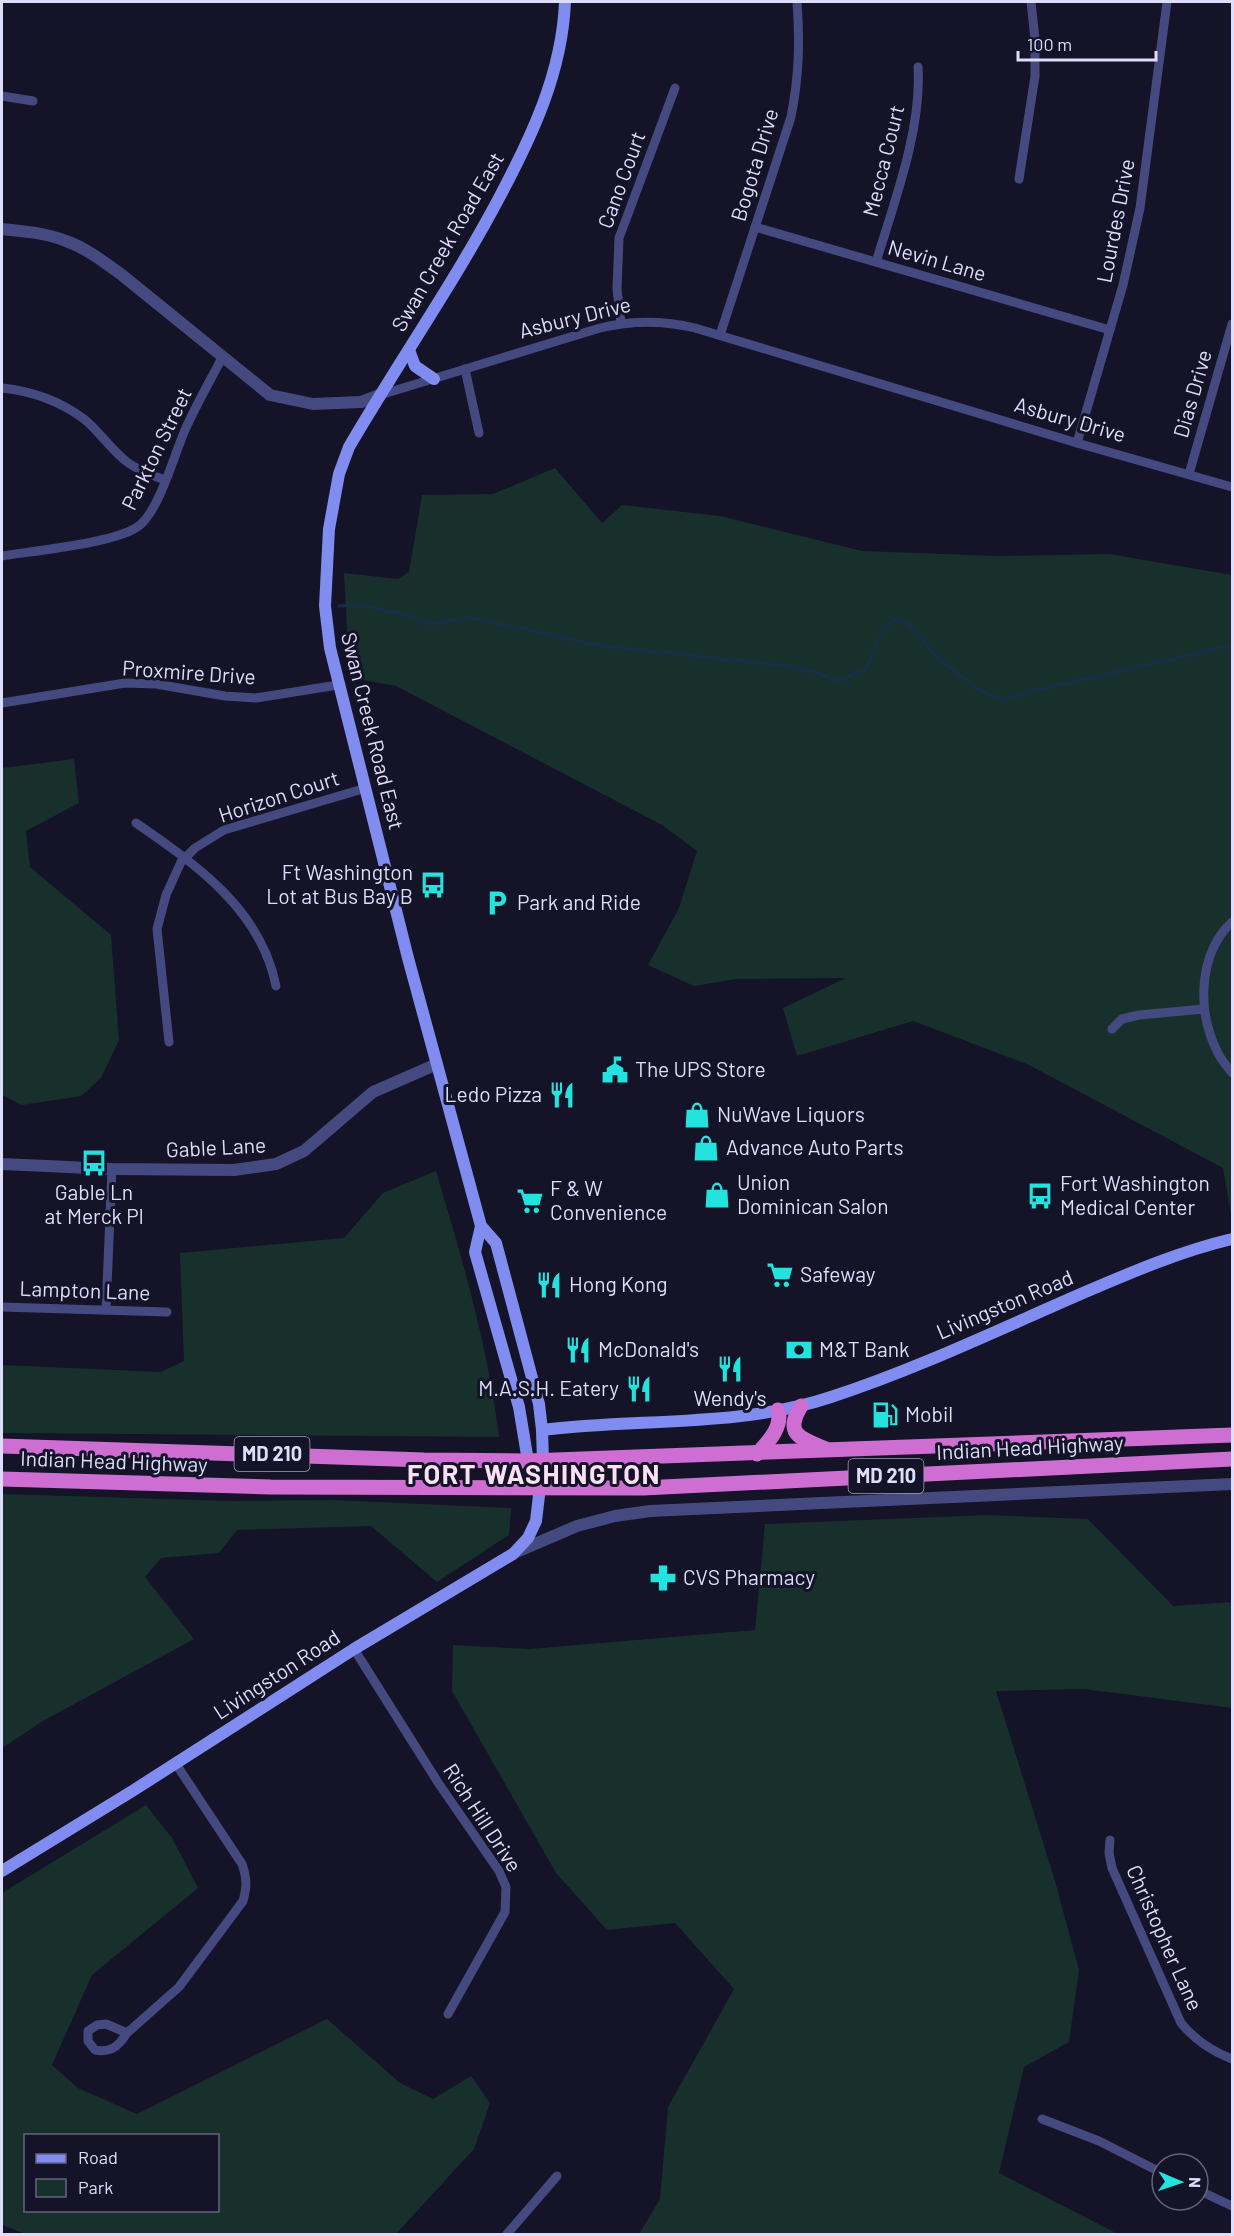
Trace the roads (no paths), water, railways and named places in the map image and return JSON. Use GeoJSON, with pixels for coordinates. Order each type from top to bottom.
{"type":"FeatureCollection","features":[{"type":"Feature","properties":{"kind":"highway"},"geometry":{"type":"LineString","coordinates":[[801,1406],[793,1424],[795,1431],[799,1437],[828,1450]]}},
{"type":"Feature","properties":{"kind":"highway"},"geometry":{"type":"LineString","coordinates":[[757,1454],[778,1425],[780,1417],[778,1410]]}},
{"type":"Feature","properties":{"kind":"highway","name":"Indian Head Highway"},"geometry":{"type":"LineString","coordinates":[[2,1446],[424,1460],[536,1461],[1233,1435]]}},
{"type":"Feature","properties":{"kind":"highway","name":"Indian Head Highway"},"geometry":{"type":"LineString","coordinates":[[2,1479],[272,1488],[643,1488],[1233,1459]]}},
{"type":"Feature","properties":{"kind":"main road","name":"Swan Creek Road East"},"geometry":{"type":"LineString","coordinates":[[536,1461],[542,1430],[539,1404],[496,1243],[481,1226],[408,958],[338,685],[330,648],[325,606],[329,529],[339,474],[347,453],[487,220],[529,139],[557,62],[565,2]]}},
{"type":"Feature","properties":{"kind":"main road"},"geometry":{"type":"LineString","coordinates":[[409,350],[415,366],[434,379]]}},
{"type":"Feature","properties":{"kind":"main road","name":"Swan Creek Road East"},"geometry":{"type":"LineString","coordinates":[[481,1226],[475,1252],[536,1461],[539,1487]]}},
{"type":"Feature","properties":{"kind":"main road","name":"Livingston Road"},"geometry":{"type":"LineString","coordinates":[[542,1430],[623,1423],[732,1418],[801,1406],[831,1397],[917,1363],[1152,1264],[1233,1239]]}},
{"type":"Feature","properties":{"kind":"main road","name":"Livingston Road"},"geometry":{"type":"LineString","coordinates":[[2,1871],[176,1764],[354,1649],[513,1554],[528,1538],[536,1521],[539,1487]]}},
{"type":"Feature","properties":{"kind":"street","name":"Bogota Drive"},"geometry":{"type":"LineString","coordinates":[[720,335],[780,153],[795,95],[800,49],[797,2]]}},
{"type":"Feature","properties":{"kind":"street"},"geometry":{"type":"LineString","coordinates":[[1019,180],[1035,76],[1035,39],[1031,2]]}},
{"type":"Feature","properties":{"kind":"street","name":"Lourdes Drive"},"geometry":{"type":"LineString","coordinates":[[1077,443],[1123,285],[1140,208],[1167,2]]}},
{"type":"Feature","properties":{"kind":"street","name":"Mecca Court"},"geometry":{"type":"LineString","coordinates":[[876,262],[914,124],[919,83],[918,67]]}},
{"type":"Feature","properties":{"kind":"street","name":"Cano Court"},"geometry":{"type":"LineString","coordinates":[[621,323],[616,279],[619,238],[675,88]]}},
{"type":"Feature","properties":{"kind":"street"},"geometry":{"type":"LineString","coordinates":[[2,96],[33,101]]}},
{"type":"Feature","properties":{"kind":"street","name":"Nevin Lane"},"geometry":{"type":"LineString","coordinates":[[755,227],[1110,330]]}},
{"type":"Feature","properties":{"kind":"street","name":"Asbury Drive"},"geometry":{"type":"LineString","coordinates":[[2,229],[37,233],[65,240],[81,248],[122,274],[270,395],[293,401],[313,404],[361,402],[539,345],[621,323],[647,321],[678,324],[720,335],[1077,443],[1233,487]]}},
{"type":"Feature","properties":{"kind":"street","name":"Dias Drive"},"geometry":{"type":"LineString","coordinates":[[1189,474],[1233,324]]}},
{"type":"Feature","properties":{"kind":"street","name":"Parkton Street"},"geometry":{"type":"LineString","coordinates":[[2,556],[104,540],[141,525],[154,507],[185,429],[223,356]]}},
{"type":"Feature","properties":{"kind":"street"},"geometry":{"type":"LineString","coordinates":[[465,369],[479,433]]}},
{"type":"Feature","properties":{"kind":"street"},"geometry":{"type":"LineString","coordinates":[[2,388],[34,394],[63,406],[100,434],[127,462],[145,473],[165,480]]}},
{"type":"Feature","properties":{"kind":"street","name":"Proxmire Drive"},"geometry":{"type":"LineString","coordinates":[[2,703],[125,683],[156,684],[243,698],[338,685]]}},
{"type":"Feature","properties":{"kind":"street","name":"Horizon Court"},"geometry":{"type":"LineString","coordinates":[[169,1042],[157,929],[166,895],[176,871],[186,857],[204,842],[224,830],[366,788]]}},
{"type":"Feature","properties":{"kind":"street"},"geometry":{"type":"LineString","coordinates":[[136,823],[186,857],[231,899],[248,920],[272,967],[276,987]]}},
{"type":"Feature","properties":{"kind":"street"},"geometry":{"type":"LineString","coordinates":[[1233,922],[1212,952],[1205,975],[1204,1010],[1217,1052],[1233,1073]]}},
{"type":"Feature","properties":{"kind":"street"},"geometry":{"type":"LineString","coordinates":[[1112,1029],[1122,1019],[1139,1015],[1204,1010]]}},
{"type":"Feature","properties":{"kind":"street","name":"Gable Lane"},"geometry":{"type":"LineString","coordinates":[[2,1164],[112,1169],[234,1170],[276,1164],[314,1144],[373,1092],[437,1064]]}},
{"type":"Feature","properties":{"kind":"street"},"geometry":{"type":"LineString","coordinates":[[106,1310],[112,1169]]}},
{"type":"Feature","properties":{"kind":"street","name":"Lampton Lane"},"geometry":{"type":"LineString","coordinates":[[2,1307],[167,1312]]}},
{"type":"Feature","properties":{"kind":"street"},"geometry":{"type":"LineString","coordinates":[[513,1554],[577,1526],[615,1516],[650,1511],[1233,1484]]}},
{"type":"Feature","properties":{"kind":"street","name":"Rich Hill Drive"},"geometry":{"type":"LineString","coordinates":[[354,1649],[439,1784],[499,1871],[506,1887],[505,1912],[448,2013]]}},
{"type":"Feature","properties":{"kind":"street"},"geometry":{"type":"LineString","coordinates":[[127,2033],[179,1987],[243,1901],[247,1889],[247,1877],[242,1864],[176,1764]]}},
{"type":"Feature","properties":{"kind":"street","name":"Christopher Lane"},"geometry":{"type":"LineString","coordinates":[[1110,1840],[1109,1853],[1112,1868],[1181,2023],[1202,2044],[1233,2059]]}},
{"type":"Feature","properties":{"kind":"street"},"geometry":{"type":"LineString","coordinates":[[1042,2119],[1099,2141],[1150,2167]]}},
{"type":"Feature","properties":{"kind":"street"},"geometry":{"type":"LineString","coordinates":[[507,2235],[557,2176]]}},
{"type":"Feature","properties":{"kind":"street"},"geometry":{"type":"LineString","coordinates":[[1210,2195],[1233,2206]]}},
{"type":"Feature","properties":{"kind":"waterway"},"geometry":{"type":"LineString","coordinates":[[339,606],[362,605],[410,616],[430,624],[472,618],[602,646],[781,665],[815,672],[838,681],[866,669],[883,630],[895,619],[910,625],[935,655],[978,690],[1004,700],[1232,645]]}},
{"type":"Feature","properties":{"kind":"place","name":"Ft Washington Lot at Bus Bay B"},"geometry":{"type":"Point","coordinates":[433,885]}},
{"type":"Feature","properties":{"kind":"place","name":"Park and Ride"},"geometry":{"type":"Point","coordinates":[497,903]}},
{"type":"Feature","properties":{"kind":"place","name":"The UPS Store"},"geometry":{"type":"Point","coordinates":[615,1070]}},
{"type":"Feature","properties":{"kind":"place","name":"Ledo Pizza"},"geometry":{"type":"Point","coordinates":[562,1095]}},
{"type":"Feature","properties":{"kind":"place","name":"NuWave Liquors"},"geometry":{"type":"Point","coordinates":[697,1115]}},
{"type":"Feature","properties":{"kind":"place","name":"Advance Auto Parts"},"geometry":{"type":"Point","coordinates":[706,1148]}},
{"type":"Feature","properties":{"kind":"place","name":"Gable Ln at Merck Pl"},"geometry":{"type":"Point","coordinates":[94,1163]}},
{"type":"Feature","properties":{"kind":"place","name":"Union Dominican Salon"},"geometry":{"type":"Point","coordinates":[717,1195]}},
{"type":"Feature","properties":{"kind":"place","name":"Fort Washington Medical Center"},"geometry":{"type":"Point","coordinates":[1040,1196]}},
{"type":"Feature","properties":{"kind":"place","name":"F & W Convenience"},"geometry":{"type":"Point","coordinates":[530,1201]}},
{"type":"Feature","properties":{"kind":"place","name":"Safeway"},"geometry":{"type":"Point","coordinates":[780,1275]}},
{"type":"Feature","properties":{"kind":"place","name":"Hong Kong"},"geometry":{"type":"Point","coordinates":[549,1285]}},
{"type":"Feature","properties":{"kind":"place","name":"McDonald's"},"geometry":{"type":"Point","coordinates":[578,1350]}},
{"type":"Feature","properties":{"kind":"place","name":"M&T Bank"},"geometry":{"type":"Point","coordinates":[799,1350]}},
{"type":"Feature","properties":{"kind":"place","name":"Wendy's"},"geometry":{"type":"Point","coordinates":[730,1369]}},
{"type":"Feature","properties":{"kind":"place","name":"M.A.S.H. Eatery"},"geometry":{"type":"Point","coordinates":[639,1389]}},
{"type":"Feature","properties":{"kind":"place","name":"Mobil"},"geometry":{"type":"Point","coordinates":[885,1415]}},
{"type":"Feature","properties":{"kind":"place","name":"CVS Pharmacy"},"geometry":{"type":"Point","coordinates":[663,1578]}},
{"type":"Feature","properties":{"kind":"district","name":"FORT WASHINGTON"},"geometry":{"type":"Point","coordinates":[534,1475]}}]}
